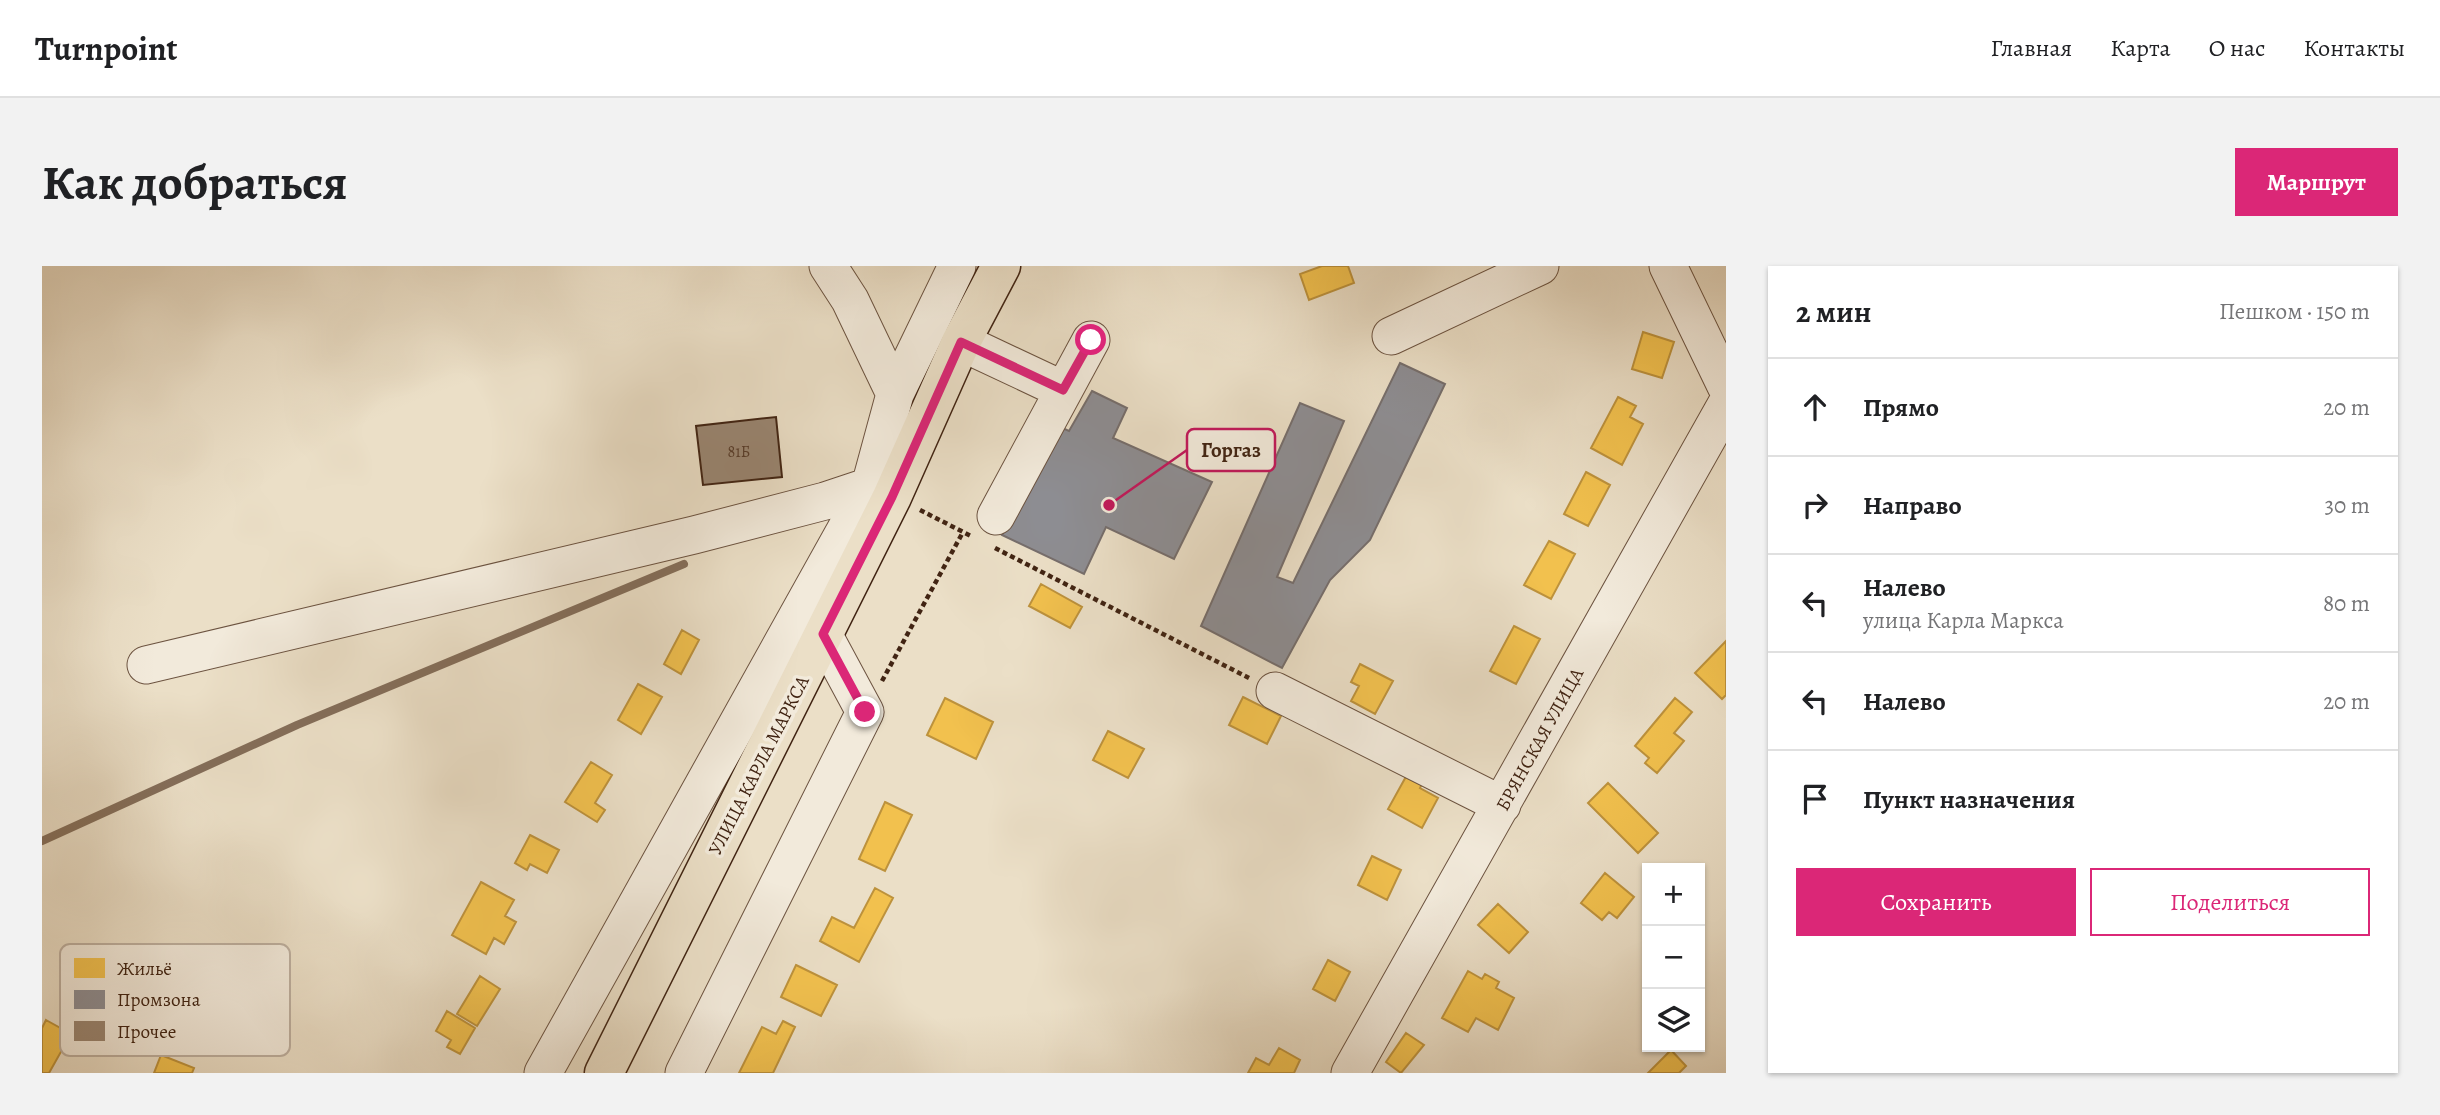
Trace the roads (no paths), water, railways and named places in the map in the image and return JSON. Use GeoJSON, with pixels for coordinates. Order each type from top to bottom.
{"type":"FeatureCollection","features":[{"type":"Feature","properties":{"kind":"main road","name":"УЛИЦА КАРЛА МАРКСА"},"geometry":{"type":"LineString","coordinates":[[604,1073],[823,634],[881,491],[1001,266]]}},
{"type":"Feature","properties":{"kind":"street"},"geometry":{"type":"LineString","coordinates":[[828,266],[850,299],[895,394]]}},
{"type":"Feature","properties":{"kind":"street"},"geometry":{"type":"LineString","coordinates":[[543,1073],[881,491],[895,394],[957,266]]}},
{"type":"Feature","properties":{"kind":"street"},"geometry":{"type":"LineString","coordinates":[[1391,336],[1540,266]]}},
{"type":"Feature","properties":{"kind":"street"},"geometry":{"type":"LineString","coordinates":[[1668,266],[1726,386]]}},
{"type":"Feature","properties":{"kind":"street"},"geometry":{"type":"LineString","coordinates":[[985,532],[1091,340]]}},
{"type":"Feature","properties":{"kind":"street"},"geometry":{"type":"LineString","coordinates":[[961,342],[1063,390]]}},
{"type":"Feature","properties":{"kind":"street","name":"БРЯНСКАЯ УЛИЦА"},"geometry":{"type":"LineString","coordinates":[[1350,1073],[1726,405]]}},
{"type":"Feature","properties":{"kind":"street"},"geometry":{"type":"LineString","coordinates":[[146,665],[694,535],[825,501],[881,491]]}},
{"type":"Feature","properties":{"kind":"street"},"geometry":{"type":"LineString","coordinates":[[684,1073],[865,712],[823,634]]}},
{"type":"Feature","properties":{"kind":"street"},"geometry":{"type":"LineString","coordinates":[[1275,691],[1502,805]]}},
{"type":"Feature","properties":{"kind":"waterway"},"geometry":{"type":"LineString","coordinates":[[42,841],[297,725],[684,564]]}},
{"type":"Feature","properties":{"kind":"place","name":"Горгаз"},"geometry":{"type":"Point","coordinates":[1109,505]}}]}
